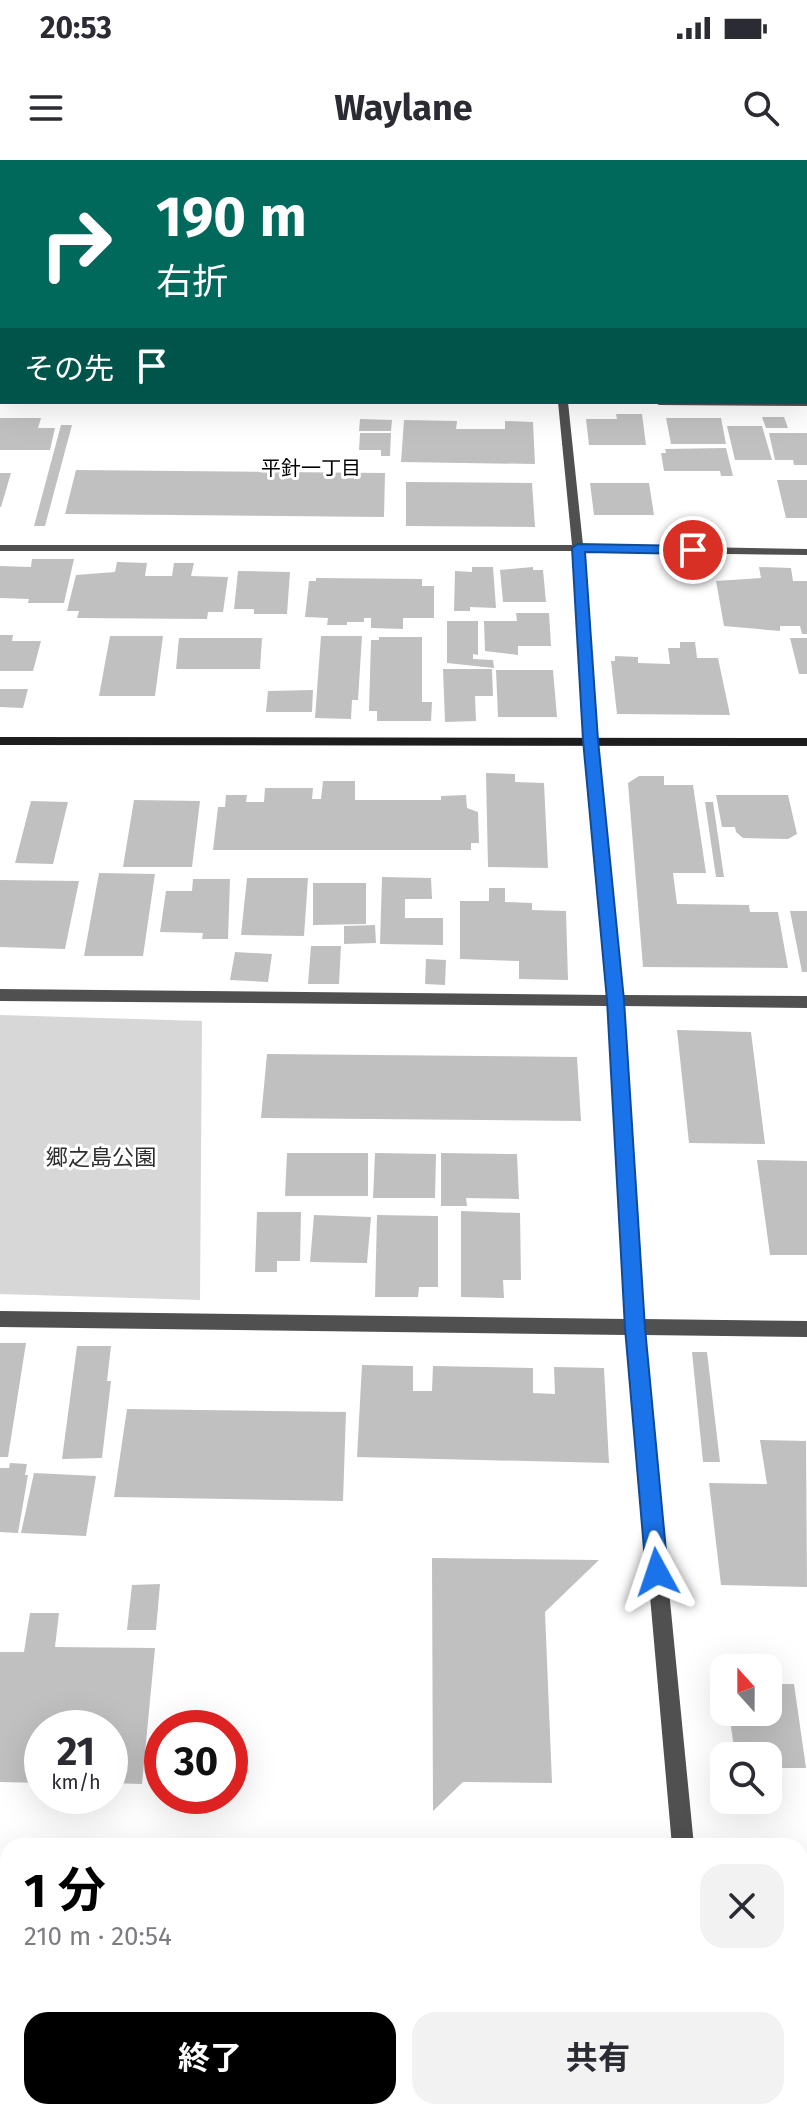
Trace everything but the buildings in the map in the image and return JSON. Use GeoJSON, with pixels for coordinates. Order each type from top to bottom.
{"type":"FeatureCollection","features":[{"type":"Feature","properties":{"kind":"street"},"geometry":{"type":"LineString","coordinates":[[563,404],[615,1000],[635,1328],[682,1838]]}},
{"type":"Feature","properties":{"kind":"street"},"geometry":{"type":"LineString","coordinates":[[0,548],[578,548],[807,552]]}},
{"type":"Feature","properties":{"kind":"street"},"geometry":{"type":"LineString","coordinates":[[0,741],[807,742]]}},
{"type":"Feature","properties":{"kind":"street"},"geometry":{"type":"LineString","coordinates":[[0,995],[807,1002]]}},
{"type":"Feature","properties":{"kind":"street"},"geometry":{"type":"LineString","coordinates":[[0,1319],[807,1329]]}},
{"type":"Feature","properties":{"kind":"green space","name":"郷之島公園"},"geometry":{"type":"Polygon","coordinates":[[[0,1015],[202,1021],[200,1300],[0,1294],[0,1015]]]}},
{"type":"Feature","properties":{"kind":"district","name":"平針一丁目"},"geometry":{"type":"Point","coordinates":[311,468]}},
{"type":"Feature","properties":{"kind":"route"},"geometry":{"type":"LineString","coordinates":[[657,1572],[635,1328],[615,1000],[591,740],[578,548],[693,550]]}}]}
